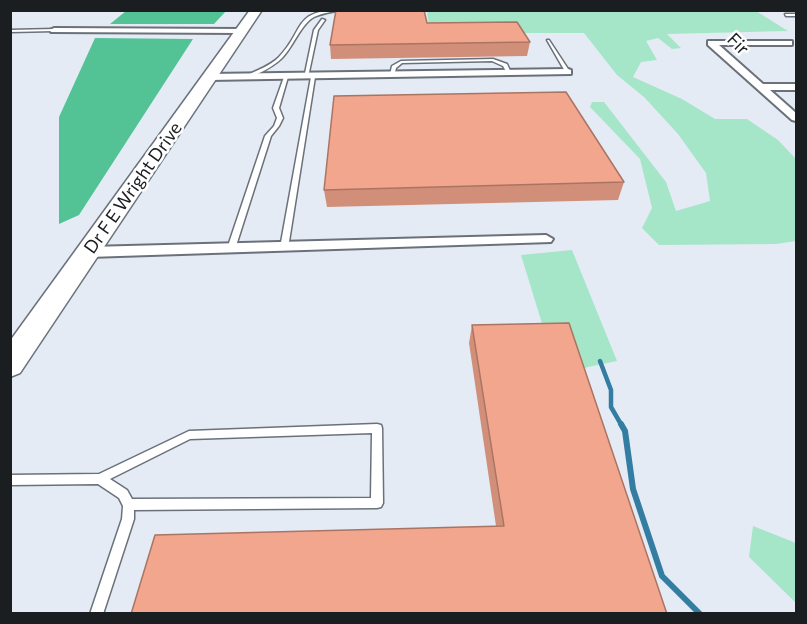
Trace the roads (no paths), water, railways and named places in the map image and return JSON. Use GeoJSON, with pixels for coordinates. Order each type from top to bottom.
{"type":"FeatureCollection","features":[{"type":"Feature","properties":{"kind":"highway","name":"Dr F E Wright Drive"},"geometry":{"type":"LineString","coordinates":[[10,365],[256,10]]}},
{"type":"Feature","properties":{"kind":"street"},"geometry":{"type":"LineString","coordinates":[[54,30],[241,31]]}},
{"type":"Feature","properties":{"kind":"street"},"geometry":{"type":"LineString","coordinates":[[774,34],[793,46]]}},
{"type":"Feature","properties":{"kind":"street","name":"Fir"},"geometry":{"type":"LineString","coordinates":[[793,46],[711,43],[796,118]]}},
{"type":"Feature","properties":{"kind":"street"},"geometry":{"type":"LineString","coordinates":[[209,77],[568,72]]}},
{"type":"Feature","properties":{"kind":"street"},"geometry":{"type":"LineString","coordinates":[[761,87],[796,87]]}},
{"type":"Feature","properties":{"kind":"street"},"geometry":{"type":"LineString","coordinates":[[89,252],[546,239]]}},
{"type":"Feature","properties":{"kind":"lane"},"geometry":{"type":"LineString","coordinates":[[248,77],[281,58],[306,19],[340,10]]}},
{"type":"Feature","properties":{"kind":"lane"},"geometry":{"type":"LineString","coordinates":[[786,15],[796,15]]}},
{"type":"Feature","properties":{"kind":"lane"},"geometry":{"type":"LineString","coordinates":[[284,248],[316,30],[322,20]]}},
{"type":"Feature","properties":{"kind":"lane"},"geometry":{"type":"LineString","coordinates":[[10,31],[54,30]]}},
{"type":"Feature","properties":{"kind":"lane"},"geometry":{"type":"LineString","coordinates":[[548,41],[568,72]]}},
{"type":"Feature","properties":{"kind":"lane"},"geometry":{"type":"LineString","coordinates":[[392,75],[394,67],[401,62],[494,60],[505,65],[510,74]]}},
{"type":"Feature","properties":{"kind":"lane"},"geometry":{"type":"LineString","coordinates":[[231,249],[267,136],[280,118],[276,108],[286,77]]}},
{"type":"Feature","properties":{"kind":"lane"},"geometry":{"type":"LineString","coordinates":[[10,480],[100,479],[189,435],[377,428],[377,503],[129,505]]}},
{"type":"Feature","properties":{"kind":"lane"},"geometry":{"type":"LineString","coordinates":[[96,614],[128,519],[129,505],[123,494],[100,479]]}},
{"type":"Feature","properties":{"kind":"waterway"},"geometry":{"type":"LineString","coordinates":[[600,361],[611,390],[611,407],[622,426]]}},
{"type":"Feature","properties":{"kind":"waterway"},"geometry":{"type":"LineString","coordinates":[[621,424],[625,431],[633,489],[662,576],[700,614]]}}]}
